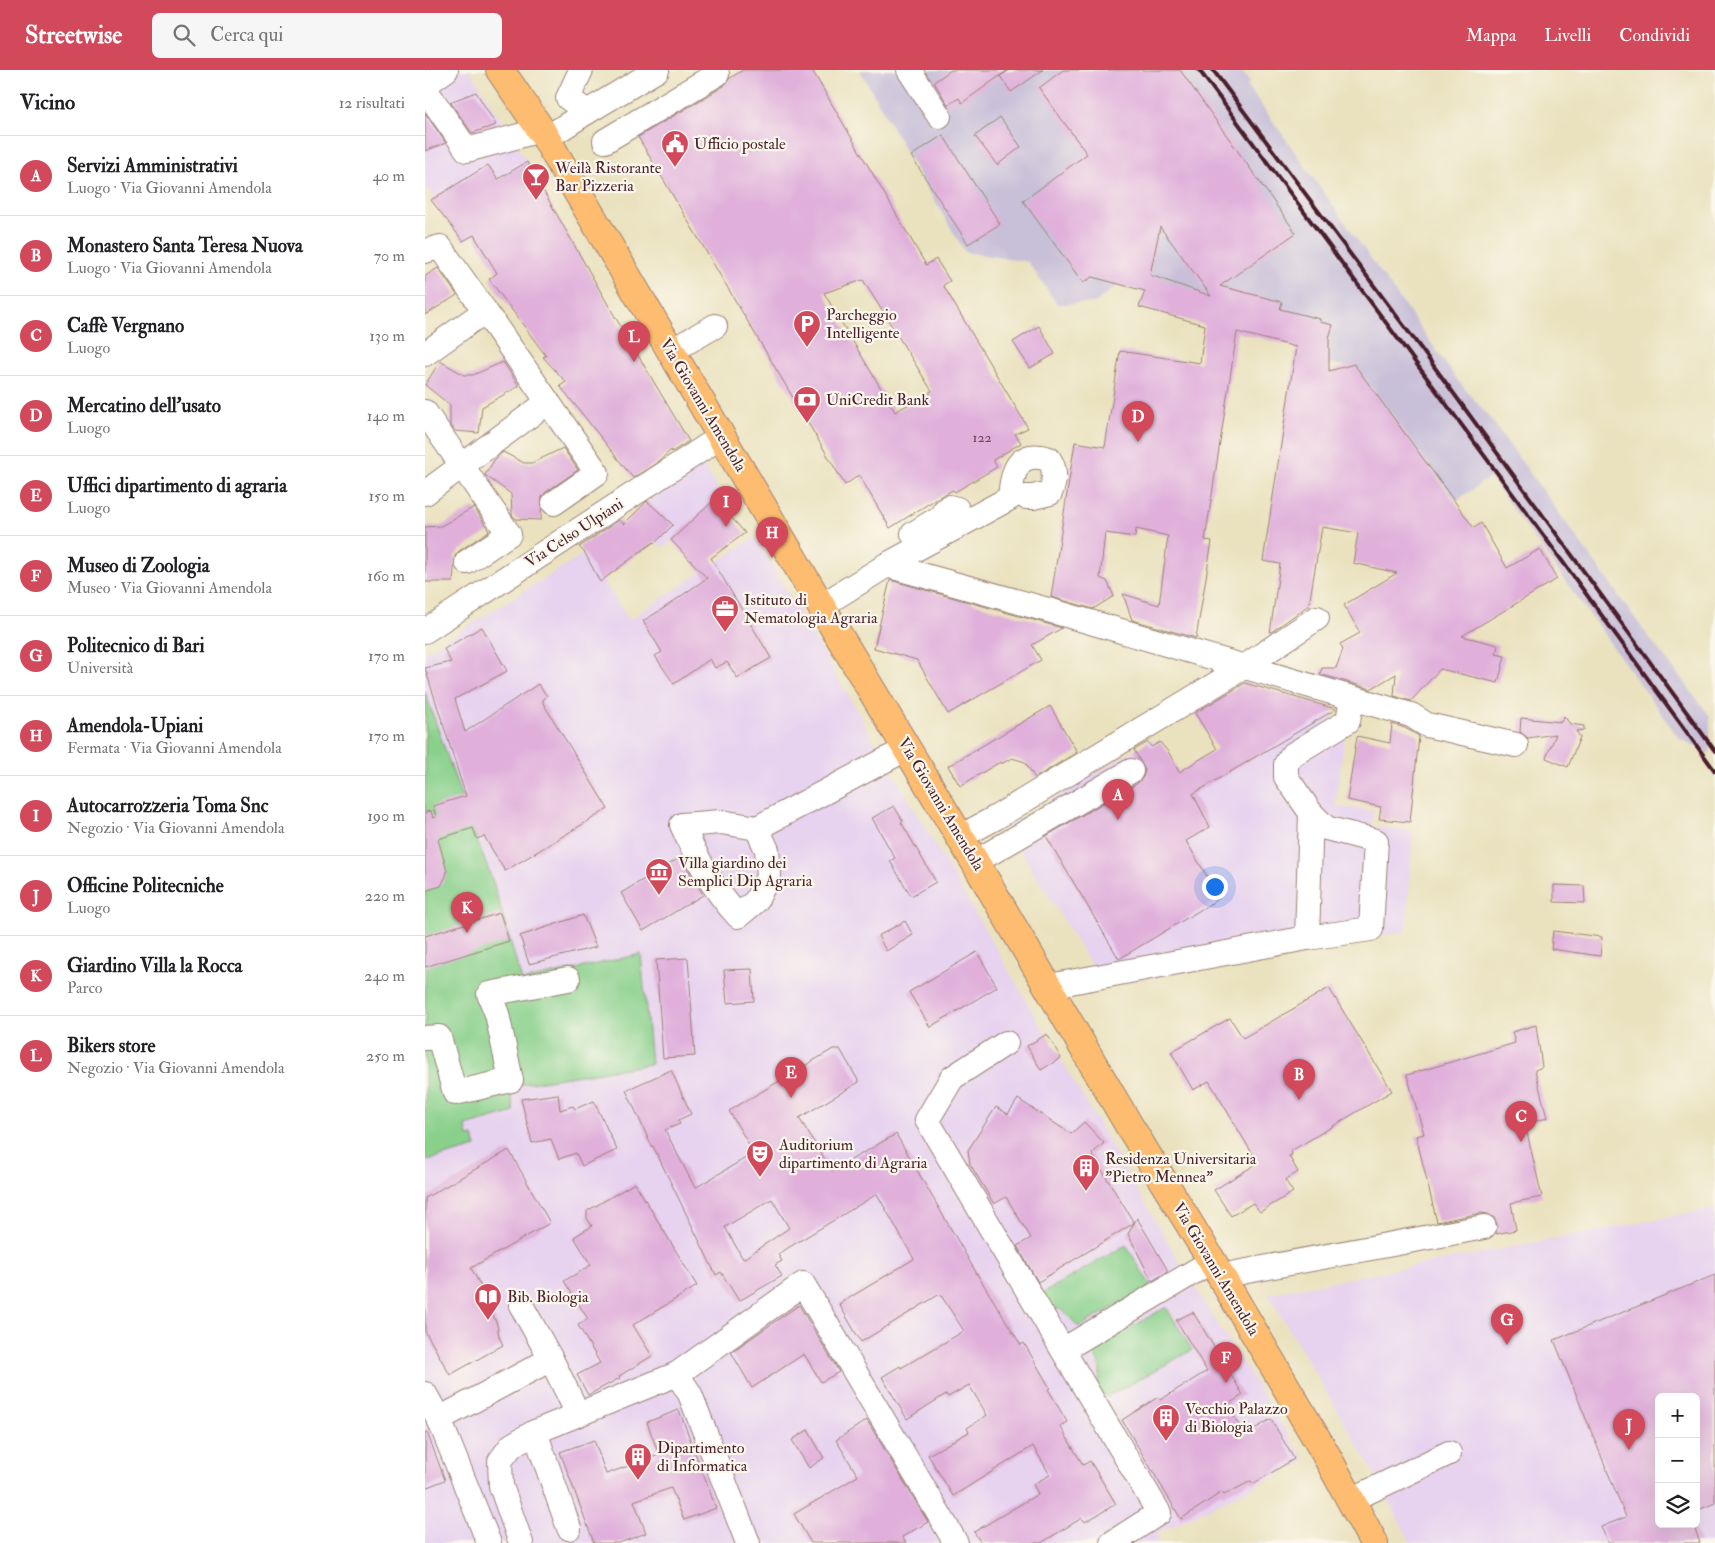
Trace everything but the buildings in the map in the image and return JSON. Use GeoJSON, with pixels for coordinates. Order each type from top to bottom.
{"type":"FeatureCollection","features":[{"type":"Feature","properties":{"kind":"main road","name":"Via Giovanni Amendola"},"geometry":{"type":"LineString","coordinates":[[500,70],[543,135],[821,606],[908,748],[1127,1122],[1325,1452],[1374,1543]]}},
{"type":"Feature","properties":{"kind":"street"},"geometry":{"type":"LineString","coordinates":[[425,85],[446,70]]}},
{"type":"Feature","properties":{"kind":"street"},"geometry":{"type":"LineString","coordinates":[[581,70],[568,98],[596,127]]}},
{"type":"Feature","properties":{"kind":"street"},"geometry":{"type":"LineString","coordinates":[[596,127],[657,70]]}},
{"type":"Feature","properties":{"kind":"street"},"geometry":{"type":"LineString","coordinates":[[909,70],[939,116]]}},
{"type":"Feature","properties":{"kind":"street"},"geometry":{"type":"LineString","coordinates":[[425,89],[467,150],[596,127],[706,72]]}},
{"type":"Feature","properties":{"kind":"street"},"geometry":{"type":"LineString","coordinates":[[425,251],[440,247],[597,473],[554,503]]}},
{"type":"Feature","properties":{"kind":"street"},"geometry":{"type":"LineString","coordinates":[[425,354],[485,311]]}},
{"type":"Feature","properties":{"kind":"street"},"geometry":{"type":"LineString","coordinates":[[671,351],[715,326]]}},
{"type":"Feature","properties":{"kind":"street"},"geometry":{"type":"LineString","coordinates":[[425,493],[548,402]]}},
{"type":"Feature","properties":{"kind":"street"},"geometry":{"type":"LineString","coordinates":[[425,412],[509,534],[467,562]]}},
{"type":"Feature","properties":{"kind":"street","name":"Via Celso Ulpiani"},"geometry":{"type":"LineString","coordinates":[[425,631],[722,436]]}},
{"type":"Feature","properties":{"kind":"street"},"geometry":{"type":"LineString","coordinates":[[821,606],[889,564],[1010,498],[1012,477],[1022,460],[1032,457],[1042,457],[1049,460],[1053,466],[1054,475],[1050,493],[1033,497],[1026,496]]}},
{"type":"Feature","properties":{"kind":"street"},"geometry":{"type":"LineString","coordinates":[[858,567],[942,516],[944,511],[949,508],[957,509],[959,513],[956,527]]}},
{"type":"Feature","properties":{"kind":"street"},"geometry":{"type":"LineString","coordinates":[[889,564],[1411,715],[1427,725],[1516,745]]}},
{"type":"Feature","properties":{"kind":"street"},"geometry":{"type":"LineString","coordinates":[[960,837],[995,818],[1245,667],[1317,618]]}},
{"type":"Feature","properties":{"kind":"street"},"geometry":{"type":"LineString","coordinates":[[1049,986],[1307,938],[1371,929],[1376,841],[1326,828],[1311,813],[1286,776],[1286,764],[1292,755],[1348,721],[1351,698]]}},
{"type":"Feature","properties":{"kind":"street"},"geometry":{"type":"LineString","coordinates":[[757,828],[908,748]]}},
{"type":"Feature","properties":{"kind":"street"},"geometry":{"type":"LineString","coordinates":[[975,862],[1131,770]]}},
{"type":"Feature","properties":{"kind":"street"},"geometry":{"type":"LineString","coordinates":[[1307,938],[1311,813]]}},
{"type":"Feature","properties":{"kind":"street"},"geometry":{"type":"LineString","coordinates":[[425,1038],[439,1037],[455,1093],[511,1080],[497,1014],[489,994],[568,980]]}},
{"type":"Feature","properties":{"kind":"street"},"geometry":{"type":"LineString","coordinates":[[1006,1043],[952,1078],[927,1120],[1159,1513],[1136,1537],[1112,1543]]}},
{"type":"Feature","properties":{"kind":"street"},"geometry":{"type":"LineString","coordinates":[[1063,1350],[1216,1268],[1484,1227]]}},
{"type":"Feature","properties":{"kind":"street"},"geometry":{"type":"LineString","coordinates":[[521,1543],[501,1486],[500,1461],[512,1445],[535,1432],[677,1374],[803,1284],[956,1543]]}},
{"type":"Feature","properties":{"kind":"street"},"geometry":{"type":"LineString","coordinates":[[521,1305],[551,1359],[578,1414]]}},
{"type":"Feature","properties":{"kind":"street"},"geometry":{"type":"LineString","coordinates":[[439,1419],[551,1359]]}},
{"type":"Feature","properties":{"kind":"street"},"geometry":{"type":"LineString","coordinates":[[677,1374],[691,1394],[748,1543]]}},
{"type":"Feature","properties":{"kind":"street"},"geometry":{"type":"LineString","coordinates":[[425,1394],[439,1419],[489,1543]]}},
{"type":"Feature","properties":{"kind":"street"},"geometry":{"type":"LineString","coordinates":[[535,1432],[569,1528]]}},
{"type":"Feature","properties":{"kind":"street"},"geometry":{"type":"LineString","coordinates":[[1351,1500],[1449,1453]]}},
{"type":"Feature","properties":{"kind":"shaded area"},"geometry":{"type":"Polygon","coordinates":[[[425,70],[470,70],[527,162],[502,177],[496,176],[488,166],[434,199],[427,188],[425,189],[425,70]]]}},
{"type":"Feature","properties":{"kind":"shaded area"},"geometry":{"type":"Polygon","coordinates":[[[860,70],[1241,70],[1250,82],[1247,85],[1459,382],[1490,418],[1645,632],[1710,716],[1710,754],[1679,738],[1490,477],[1456,501],[1357,368],[1314,361],[1318,337],[1118,285],[1095,303],[1057,304],[1028,262],[965,252],[860,70]]]}},
{"type":"Feature","properties":{"kind":"shaded area"},"geometry":{"type":"Polygon","coordinates":[[[701,461],[722,496],[663,548],[631,517],[651,499],[701,461]]]}},
{"type":"Feature","properties":{"kind":"shaded area"},"geometry":{"type":"Polygon","coordinates":[[[755,537],[1190,1280],[1305,1461],[1155,1535],[1160,1543],[425,1543],[425,653],[585,553],[629,620],[755,537]]]}},
{"type":"Feature","properties":{"kind":"shaded area"},"geometry":{"type":"Polygon","coordinates":[[[1330,712],[1345,733],[1335,806],[1374,811],[1372,826],[1413,831],[1406,931],[1290,954],[1112,984],[1094,970],[1006,827],[1153,739],[1184,799],[1330,712]]]}},
{"type":"Feature","properties":{"kind":"shaded area"},"geometry":{"type":"Polygon","coordinates":[[[1715,1208],[1715,1543],[1411,1543],[1372,1469],[1268,1294],[1715,1208]]]}},
{"type":"Feature","properties":{"kind":"green space"},"geometry":{"type":"Polygon","coordinates":[[[425,692],[493,882],[522,981],[641,954],[651,1064],[510,1086],[514,1112],[466,1126],[468,1137],[473,1136],[476,1147],[425,1161],[425,692]]]}},
{"type":"Feature","properties":{"kind":"green space"},"geometry":{"type":"Polygon","coordinates":[[[1126,1245],[1151,1286],[1079,1327],[1062,1310],[1050,1307],[1043,1293],[1126,1245]]]}},
{"type":"Feature","properties":{"kind":"green space"},"geometry":{"type":"Polygon","coordinates":[[[1166,1307],[1192,1350],[1107,1397],[1103,1394],[1100,1395],[1095,1389],[1100,1369],[1092,1350],[1166,1307]]]}},
{"type":"Feature","properties":{"kind":"railway"},"geometry":{"type":"LineString","coordinates":[[1199,70],[1715,771]]}},
{"type":"Feature","properties":{"kind":"railway"},"geometry":{"type":"LineString","coordinates":[[1213,70],[1422,350],[1715,751]]}},
{"type":"Feature","properties":{"kind":"place","name":"Ufficio postale"},"geometry":{"type":"Point","coordinates":[675,168]}},
{"type":"Feature","properties":{"kind":"place","name":"Weilà Ristorante Bar Pizzeria"},"geometry":{"type":"Point","coordinates":[536,201]}},
{"type":"Feature","properties":{"kind":"place","name":"Parcheggio Intelligente"},"geometry":{"type":"Point","coordinates":[807,348]}},
{"type":"Feature","properties":{"kind":"place","name":"Bikers store"},"geometry":{"type":"Point","coordinates":[634,362]}},
{"type":"Feature","properties":{"kind":"place","name":"UniCredit Bank"},"geometry":{"type":"Point","coordinates":[807,424]}},
{"type":"Feature","properties":{"kind":"place","name":"Mercatino dell'usato"},"geometry":{"type":"Point","coordinates":[1138,442]}},
{"type":"Feature","properties":{"kind":"place","name":"Autocarrozzeria Toma Snc"},"geometry":{"type":"Point","coordinates":[726,527]}},
{"type":"Feature","properties":{"kind":"place","name":"Amendola-Upiani"},"geometry":{"type":"Point","coordinates":[772,558]}},
{"type":"Feature","properties":{"kind":"place","name":"Istituto di Nematologia Agraria"},"geometry":{"type":"Point","coordinates":[725,633]}},
{"type":"Feature","properties":{"kind":"place","name":"Servizi Amministrativi"},"geometry":{"type":"Point","coordinates":[1118,820]}},
{"type":"Feature","properties":{"kind":"place","name":"Villa giardino dei Semplici Dip Agraria"},"geometry":{"type":"Point","coordinates":[659,896]}},
{"type":"Feature","properties":{"kind":"place","name":"Giardino Villa la Rocca"},"geometry":{"type":"Point","coordinates":[467,933]}},
{"type":"Feature","properties":{"kind":"place","name":"Uffici dipartimento di agraria"},"geometry":{"type":"Point","coordinates":[791,1098]}},
{"type":"Feature","properties":{"kind":"place","name":"Monastero Santa Teresa Nuova"},"geometry":{"type":"Point","coordinates":[1299,1100]}},
{"type":"Feature","properties":{"kind":"place","name":"Caffè Vergnano"},"geometry":{"type":"Point","coordinates":[1521,1142]}},
{"type":"Feature","properties":{"kind":"place","name":"Auditorium dipartimento di Agraria"},"geometry":{"type":"Point","coordinates":[760,1178]}},
{"type":"Feature","properties":{"kind":"place","name":"Residenza Universitaria \"Pietro Mennea\""},"geometry":{"type":"Point","coordinates":[1086,1192]}},
{"type":"Feature","properties":{"kind":"place","name":"Bib. Biologia"},"geometry":{"type":"Point","coordinates":[488,1321]}},
{"type":"Feature","properties":{"kind":"place","name":"Politecnico di Bari"},"geometry":{"type":"Point","coordinates":[1507,1345]}},
{"type":"Feature","properties":{"kind":"place","name":"Museo di Zoologia"},"geometry":{"type":"Point","coordinates":[1226,1383]}},
{"type":"Feature","properties":{"kind":"place","name":"Vecchio Palazzo di Biologia"},"geometry":{"type":"Point","coordinates":[1166,1442]}},
{"type":"Feature","properties":{"kind":"place","name":"Officine Politecniche"},"geometry":{"type":"Point","coordinates":[1629,1450]}},
{"type":"Feature","properties":{"kind":"place","name":"Dipartimento di Informatica"},"geometry":{"type":"Point","coordinates":[638,1481]}}]}
